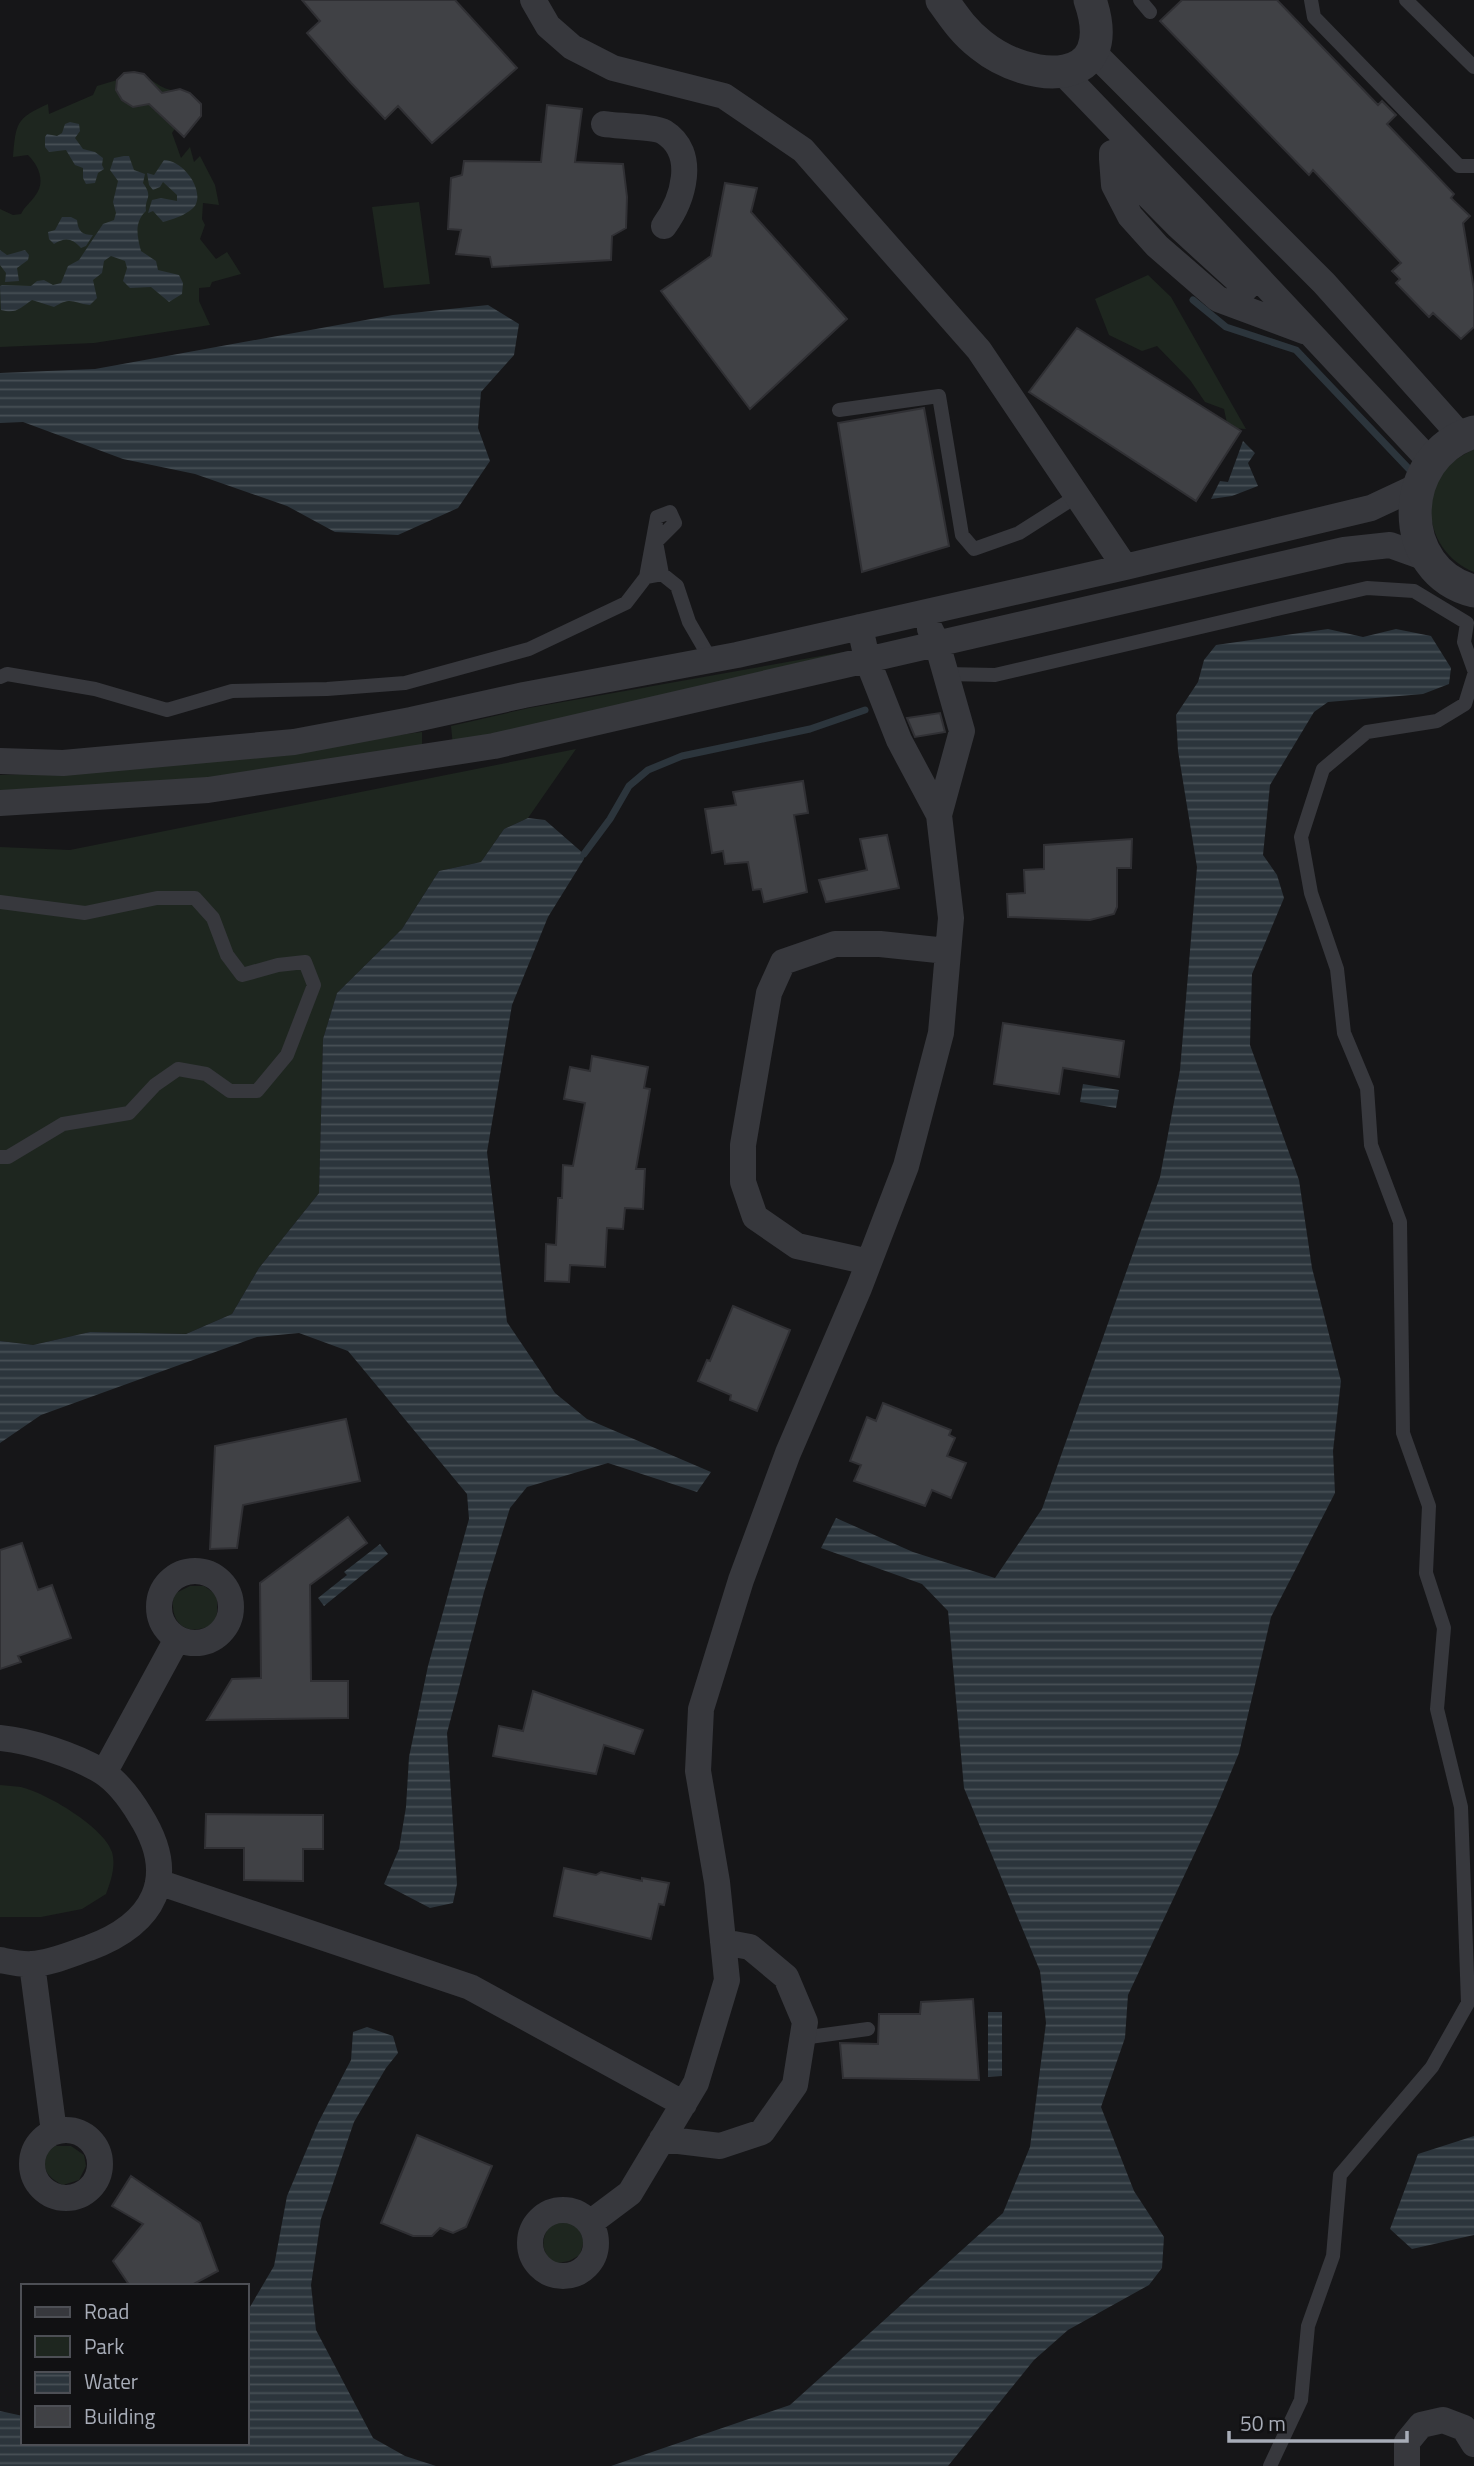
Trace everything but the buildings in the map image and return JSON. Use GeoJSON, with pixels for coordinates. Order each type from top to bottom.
{"type":"FeatureCollection","features":[{"type":"Feature","properties":{"kind":"street"},"geometry":{"type":"LineString","coordinates":[[533,0],[548,26],[572,47],[613,68],[724,96],[803,150],[979,350],[1125,567]]}},
{"type":"Feature","properties":{"kind":"street"},"geometry":{"type":"LineString","coordinates":[[942,0],[958,25],[982,47],[1010,62],[1064,74],[1080,67],[1093,52],[1095,34],[1090,0]]}},
{"type":"Feature","properties":{"kind":"street"},"geometry":{"type":"LineString","coordinates":[[0,761],[63,763],[294,742],[711,660],[1125,567],[1371,508],[1424,474],[1444,447],[1467,434],[1324,283],[1093,52]]}},
{"type":"Feature","properties":{"kind":"street"},"geometry":{"type":"LineString","coordinates":[[1064,74],[1110,122],[1286,324]]}},
{"type":"Feature","properties":{"kind":"street"},"geometry":{"type":"LineString","coordinates":[[1110,122],[1114,185],[1130,216],[1157,246],[1219,299],[1312,335]]}},
{"type":"Feature","properties":{"kind":"street"},"geometry":{"type":"LineString","coordinates":[[604,124],[663,131],[682,150],[685,175],[675,212],[664,226]]}},
{"type":"Feature","properties":{"kind":"street"},"geometry":{"type":"LineString","coordinates":[[1112,159],[1178,226],[1244,274],[1312,335],[1424,474]]}},
{"type":"Feature","properties":{"kind":"street"},"geometry":{"type":"LineString","coordinates":[[1219,299],[1279,238]]}},
{"type":"Feature","properties":{"kind":"street"},"geometry":{"type":"LineString","coordinates":[[1424,474],[1414,511],[1418,536],[1429,559],[1446,577],[1474,592]]}},
{"type":"Feature","properties":{"kind":"street"},"geometry":{"type":"LineString","coordinates":[[0,803],[208,790],[494,746],[1344,550],[1390,545],[1429,559]]}},
{"type":"Feature","properties":{"kind":"street"},"geometry":{"type":"LineString","coordinates":[[923,613],[937,643],[962,731],[939,815]]}},
{"type":"Feature","properties":{"kind":"street"},"geometry":{"type":"LineString","coordinates":[[590,2223],[630,2193],[696,2083],[727,1980],[717,1882],[698,1772],[701,1709],[741,1580],[788,1453],[869,1262],[906,1166],[941,1033],[951,918],[939,815],[899,740],[867,659],[859,627]]}},
{"type":"Feature","properties":{"kind":"street"},"geometry":{"type":"LineString","coordinates":[[869,1262],[797,1246],[755,1217],[743,1182],[743,1145],[769,993],[783,962],[835,944],[880,944],[947,951]]}},
{"type":"Feature","properties":{"kind":"street"},"geometry":{"type":"LineString","coordinates":[[104,1773],[177,1639]]}},
{"type":"Feature","properties":{"kind":"street"},"geometry":{"type":"LineString","coordinates":[[0,1738],[18,1740],[76,1759],[104,1773],[131,1801],[153,1835],[159,1882],[155,1898],[125,1931],[60,1958],[32,1964],[0,1961]]}},
{"type":"Feature","properties":{"kind":"street"},"geometry":{"type":"LineString","coordinates":[[159,1882],[470,1987],[684,2104]]}},
{"type":"Feature","properties":{"kind":"street"},"geometry":{"type":"LineString","coordinates":[[662,2139],[720,2146],[762,2132],[795,2085],[804,2022],[786,1977],[750,1947],[723,1942]]}},
{"type":"Feature","properties":{"kind":"street"},"geometry":{"type":"LineString","coordinates":[[32,1964],[54,2132]]}},
{"type":"Feature","properties":{"kind":"street"},"geometry":{"type":"LineString","coordinates":[[1407,2466],[1407,2442],[1422,2425],[1443,2420],[1464,2428],[1474,2444]]}},
{"type":"Feature","properties":{"kind":"lane"},"geometry":{"type":"LineString","coordinates":[[1140,0],[1150,12]]}},
{"type":"Feature","properties":{"kind":"lane"},"geometry":{"type":"LineString","coordinates":[[1311,0],[1314,17],[1459,166],[1474,166]]}},
{"type":"Feature","properties":{"kind":"lane"},"geometry":{"type":"LineString","coordinates":[[1406,0],[1474,67]]}},
{"type":"Feature","properties":{"kind":"lane"},"geometry":{"type":"LineString","coordinates":[[839,410],[939,396],[962,535],[974,549],[1019,533],[1077,496]]}},
{"type":"Feature","properties":{"kind":"lane"},"geometry":{"type":"LineString","coordinates":[[0,677],[7,674],[95,689],[167,710],[232,691],[327,689],[405,683],[529,649],[626,603],[646,577],[657,517],[670,512],[675,523],[656,542],[662,575]]}},
{"type":"Feature","properties":{"kind":"lane"},"geometry":{"type":"LineString","coordinates":[[646,577],[662,575],[677,586],[690,622],[711,660]]}},
{"type":"Feature","properties":{"kind":"lane"},"geometry":{"type":"LineString","coordinates":[[946,674],[995,675],[1367,588],[1414,591],[1467,623],[1464,642],[1474,670]]}},
{"type":"Feature","properties":{"kind":"lane"},"geometry":{"type":"LineString","coordinates":[[1270,2466],[1301,2400],[1308,2326],[1333,2256],[1340,2175],[1432,2067],[1468,2003],[1461,1807],[1437,1709],[1444,1628],[1426,1573],[1429,1506],[1403,1433],[1400,1222],[1371,1144],[1367,1088],[1344,1033],[1338,969],[1311,893],[1301,837],[1323,769],[1367,732],[1437,721],[1465,704],[1474,675]]}},
{"type":"Feature","properties":{"kind":"lane"},"geometry":{"type":"LineString","coordinates":[[0,902],[85,913],[157,898],[195,898],[213,918],[227,955],[242,975],[278,965],[305,962],[314,985],[286,1055],[257,1091],[230,1091],[206,1074],[178,1069],[155,1085],[130,1113],[63,1124],[8,1157],[0,1157]]}},
{"type":"Feature","properties":{"kind":"lane"},"geometry":{"type":"LineString","coordinates":[[802,2038],[868,2029]]}},
{"type":"Feature","properties":{"kind":"green space"},"geometry":{"type":"Polygon","coordinates":[[[134,72],[171,90],[188,92],[201,104],[195,124],[184,128],[176,127],[172,133],[181,158],[190,147],[194,162],[200,156],[215,185],[219,205],[203,203],[202,219],[205,225],[200,239],[216,259],[227,252],[241,274],[212,282],[210,287],[199,288],[199,301],[210,325],[94,343],[0,347],[0,209],[13,215],[21,214],[38,191],[41,180],[38,169],[28,155],[13,157],[17,129],[29,113],[48,104],[49,114],[93,95],[97,86],[117,80],[124,73],[134,72]]]}},
{"type":"Feature","properties":{"kind":"green space"},"geometry":{"type":"Polygon","coordinates":[[[419,202],[430,284],[384,288],[372,207],[419,202]]]}},
{"type":"Feature","properties":{"kind":"green space"},"geometry":{"type":"Polygon","coordinates":[[[1148,275],[1171,297],[1246,429],[1228,428],[1224,409],[1205,402],[1190,380],[1157,346],[1142,351],[1109,335],[1095,299],[1148,275]]]}},
{"type":"Feature","properties":{"kind":"green space"},"geometry":{"type":"Polygon","coordinates":[[[1474,449],[1474,572],[1450,556],[1441,545],[1431,519],[1431,504],[1443,471],[1474,449]]]}},
{"type":"Feature","properties":{"kind":"green space"},"geometry":{"type":"Polygon","coordinates":[[[849,651],[453,746],[451,726],[529,708],[849,651]]]}},
{"type":"Feature","properties":{"kind":"green space"},"geometry":{"type":"Polygon","coordinates":[[[422,732],[422,748],[228,778],[0,794],[0,775],[115,771],[422,732]]]}},
{"type":"Feature","properties":{"kind":"green space"},"geometry":{"type":"Polygon","coordinates":[[[576,749],[528,818],[504,829],[481,862],[439,871],[402,929],[337,993],[323,1039],[319,1193],[259,1268],[232,1314],[186,1334],[90,1332],[33,1345],[0,1341],[0,847],[70,850],[576,749]]]}},
{"type":"Feature","properties":{"kind":"green space"},"geometry":{"type":"Polygon","coordinates":[[[190,1586],[204,1586],[217,1595],[215,1623],[205,1628],[189,1629],[177,1621],[173,1605],[174,1594],[190,1586]]]}},
{"type":"Feature","properties":{"kind":"green space"},"geometry":{"type":"Polygon","coordinates":[[[0,1785],[21,1787],[45,1796],[73,1812],[98,1832],[107,1842],[113,1857],[106,1894],[82,1909],[41,1917],[0,1917],[0,1785]]]}},
{"type":"Feature","properties":{"kind":"green space"},"geometry":{"type":"Polygon","coordinates":[[[55,2146],[71,2146],[84,2155],[86,2166],[79,2180],[63,2185],[48,2174],[43,2156],[55,2146]]]}},
{"type":"Feature","properties":{"kind":"green space"},"geometry":{"type":"Polygon","coordinates":[[[564,2220],[578,2228],[584,2240],[580,2255],[569,2261],[553,2264],[544,2248],[545,2234],[551,2223],[564,2220]]]}},
{"type":"Feature","properties":{"kind":"water"},"geometry":{"type":"Polygon","coordinates":[[[65,124],[79,124],[80,131],[75,138],[83,149],[95,152],[103,158],[104,169],[98,173],[95,183],[86,184],[83,168],[75,165],[66,150],[49,152],[45,147],[47,134],[57,136],[62,133],[65,124]]]}},
{"type":"Feature","properties":{"kind":"water"},"geometry":{"type":"Polygon","coordinates":[[[129,156],[134,170],[145,174],[143,183],[148,195],[146,211],[142,215],[138,230],[141,251],[156,261],[158,270],[179,275],[183,283],[182,294],[169,302],[151,287],[130,288],[123,281],[127,268],[125,261],[111,256],[104,261],[102,273],[93,280],[97,298],[90,305],[69,301],[54,307],[32,300],[15,311],[1,310],[0,286],[31,286],[44,280],[53,285],[61,283],[68,266],[79,260],[103,224],[114,220],[116,213],[113,202],[118,181],[110,170],[114,158],[129,156]]]}},
{"type":"Feature","properties":{"kind":"water"},"geometry":{"type":"Polygon","coordinates":[[[164,160],[184,169],[194,183],[197,197],[196,204],[190,210],[163,222],[153,211],[148,213],[152,200],[161,198],[177,201],[177,195],[163,182],[153,190],[149,185],[147,173],[154,175],[164,160]]]}},
{"type":"Feature","properties":{"kind":"water"},"geometry":{"type":"Polygon","coordinates":[[[62,217],[77,220],[81,232],[93,235],[86,246],[81,248],[68,240],[54,244],[49,239],[48,232],[55,230],[62,217]]]}},
{"type":"Feature","properties":{"kind":"water"},"geometry":{"type":"Polygon","coordinates":[[[0,250],[7,255],[25,250],[29,255],[28,260],[17,268],[19,281],[5,282],[6,273],[0,265],[0,250]]]}},
{"type":"Feature","properties":{"kind":"water"},"geometry":{"type":"Polygon","coordinates":[[[488,305],[519,324],[514,355],[481,392],[478,428],[490,461],[458,508],[398,535],[335,532],[287,506],[195,474],[123,459],[23,422],[0,423],[0,373],[95,369],[393,315],[488,305]]]}},
{"type":"Feature","properties":{"kind":"water"},"geometry":{"type":"Polygon","coordinates":[[[1243,441],[1255,453],[1248,463],[1258,486],[1232,496],[1211,499],[1220,481],[1228,482],[1243,441]]]}},
{"type":"Feature","properties":{"kind":"water"},"geometry":{"type":"Polygon","coordinates":[[[1328,629],[1363,637],[1396,629],[1431,636],[1451,668],[1449,684],[1423,694],[1328,702],[1314,712],[1270,785],[1263,855],[1277,875],[1284,898],[1252,974],[1250,1045],[1299,1180],[1312,1268],[1341,1381],[1333,1451],[1335,1493],[1271,1617],[1239,1753],[1128,1995],[1125,2038],[1101,2107],[1134,2191],[1164,2237],[1162,2268],[1149,2285],[1068,2330],[1034,2360],[948,2466],[611,2466],[790,2405],[1003,2213],[1030,2147],[1046,2023],[1040,1971],[964,1788],[948,1611],[922,1584],[821,1548],[836,1518],[913,1552],[995,1578],[1042,1509],[1160,1177],[1180,1070],[1197,867],[1178,751],[1176,715],[1198,682],[1204,660],[1216,645],[1328,629]]]}},
{"type":"Feature","properties":{"kind":"water"},"geometry":{"type":"Polygon","coordinates":[[[528,818],[545,820],[584,854],[584,859],[548,917],[512,1005],[487,1152],[507,1322],[555,1393],[587,1419],[711,1472],[697,1492],[608,1463],[527,1487],[510,1508],[484,1592],[447,1733],[457,1884],[453,1903],[430,1908],[384,1884],[399,1849],[406,1807],[409,1757],[428,1666],[469,1519],[467,1494],[348,1351],[299,1333],[257,1337],[41,1415],[0,1443],[0,1341],[33,1345],[90,1332],[186,1334],[232,1314],[259,1268],[319,1193],[323,1039],[337,993],[402,929],[439,871],[481,862],[504,829],[528,818]]]}},
{"type":"Feature","properties":{"kind":"water"},"geometry":{"type":"Polygon","coordinates":[[[1083,1084],[1119,1090],[1116,1108],[1080,1102],[1083,1084]]]}},
{"type":"Feature","properties":{"kind":"water"},"geometry":{"type":"Polygon","coordinates":[[[380,1544],[388,1554],[324,1606],[318,1598],[347,1575],[344,1572],[380,1544]]]}},
{"type":"Feature","properties":{"kind":"water"},"geometry":{"type":"Polygon","coordinates":[[[988,2012],[1002,2012],[1002,2076],[988,2077],[988,2012]]]}},
{"type":"Feature","properties":{"kind":"water"},"geometry":{"type":"Polygon","coordinates":[[[367,2027],[393,2036],[398,2053],[354,2122],[321,2219],[311,2285],[316,2330],[373,2438],[405,2456],[436,2466],[0,2466],[0,2411],[21,2416],[21,2445],[248,2445],[248,2310],[274,2266],[287,2196],[318,2123],[351,2060],[353,2032],[367,2027]]]}},
{"type":"Feature","properties":{"kind":"water"},"geometry":{"type":"Polygon","coordinates":[[[1474,2136],[1474,2235],[1412,2249],[1390,2229],[1418,2154],[1474,2136]]]}},
{"type":"Feature","properties":{"kind":"waterway"},"geometry":{"type":"LineString","coordinates":[[1193,300],[1226,327],[1296,350],[1409,469]]}},
{"type":"Feature","properties":{"kind":"waterway"},"geometry":{"type":"LineString","coordinates":[[584,854],[610,819],[629,786],[648,770],[682,756],[810,729],[865,710]]}}]}
